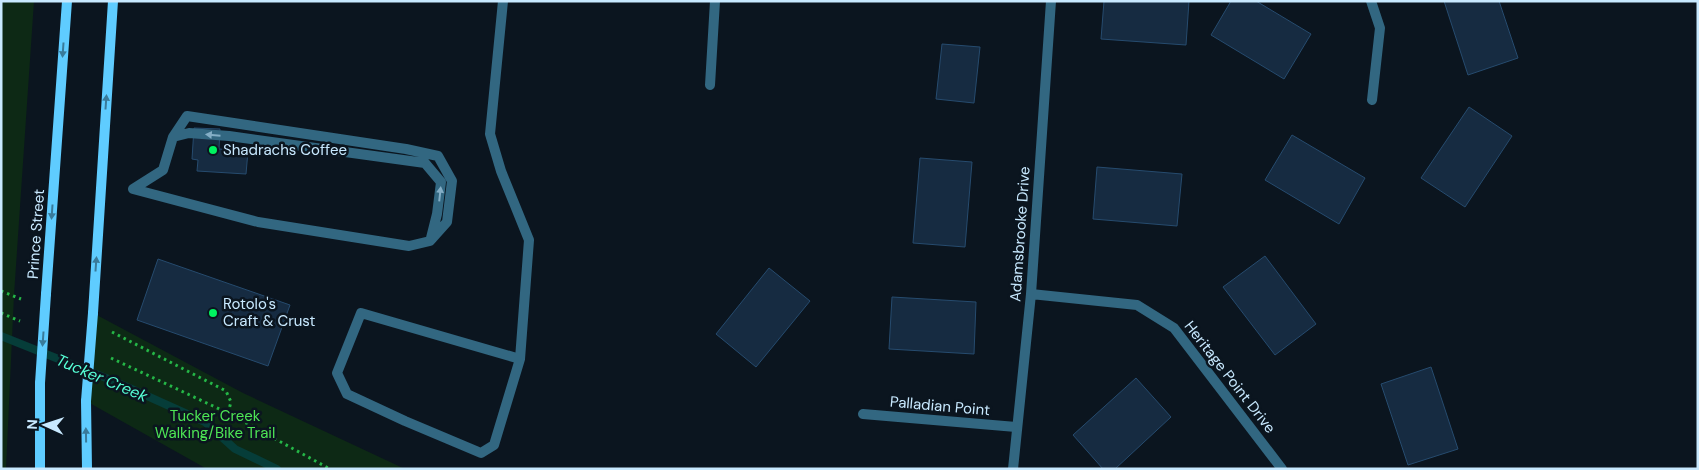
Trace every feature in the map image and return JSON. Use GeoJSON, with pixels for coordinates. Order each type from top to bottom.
{"type":"FeatureCollection","features":[{"type":"Feature","properties":{"kind":"main road","name":"Prince Street"},"geometry":{"type":"LineString","coordinates":[[40,469],[40,383],[67,1]]}},
{"type":"Feature","properties":{"kind":"main road"},"geometry":{"type":"LineString","coordinates":[[87,469],[86,401],[113,1]]}},
{"type":"Feature","properties":{"kind":"street"},"geometry":{"type":"LineString","coordinates":[[503,1],[490,134],[501,172],[529,240],[520,359],[494,445],[481,453],[405,421],[347,394],[337,373],[361,313],[520,359]]}},
{"type":"Feature","properties":{"kind":"street"},"geometry":{"type":"LineString","coordinates":[[710,85],[715,1]]}},
{"type":"Feature","properties":{"kind":"street","name":"Adamsbrooke Drive"},"geometry":{"type":"LineString","coordinates":[[1012,469],[1031,294],[1051,1]]}},
{"type":"Feature","properties":{"kind":"street"},"geometry":{"type":"LineString","coordinates":[[1371,1],[1380,28],[1372,100]]}},
{"type":"Feature","properties":{"kind":"street"},"geometry":{"type":"LineString","coordinates":[[187,116],[406,149],[438,156],[452,181],[447,222],[430,241],[409,246],[258,222],[133,189],[163,170],[173,137],[187,116]]}},
{"type":"Feature","properties":{"kind":"street"},"geometry":{"type":"LineString","coordinates":[[173,137],[189,133],[229,136],[425,163],[441,182],[438,214],[430,241]]}},
{"type":"Feature","properties":{"kind":"street","name":"Heritage Point Drive"},"geometry":{"type":"LineString","coordinates":[[1031,294],[1136,305],[1174,328],[1282,469]]}},
{"type":"Feature","properties":{"kind":"street","name":"Palladian Point"},"geometry":{"type":"LineString","coordinates":[[863,414],[1016,427]]}},
{"type":"Feature","properties":{"kind":"path"},"geometry":{"type":"LineString","coordinates":[[1,291],[21,299]]}},
{"type":"Feature","properties":{"kind":"path"},"geometry":{"type":"LineString","coordinates":[[1,313],[20,321]]}},
{"type":"Feature","properties":{"kind":"path"},"geometry":{"type":"LineString","coordinates":[[112,332],[226,391],[231,402],[228,413]]}},
{"type":"Feature","properties":{"kind":"path"},"geometry":{"type":"LineString","coordinates":[[111,358],[228,413],[330,469]]}},
{"type":"Feature","properties":{"kind":"green space"},"geometry":{"type":"Polygon","coordinates":[[[1,1],[34,1],[14,295],[6,469],[1,469],[1,1]]]}},
{"type":"Feature","properties":{"kind":"green space","name":"Tucker Creek Walking/Bike Trail"},"geometry":{"type":"Polygon","coordinates":[[[93,313],[243,393],[405,469],[207,469],[86,401],[93,313]]]}},
{"type":"Feature","properties":{"kind":"building"},"geometry":{"type":"Polygon","coordinates":[[[1104,1],[1189,1],[1186,45],[1101,39],[1104,1]]]}},
{"type":"Feature","properties":{"kind":"building"},"geometry":{"type":"Polygon","coordinates":[[[1231,1],[1256,1],[1311,34],[1284,79],[1211,35],[1231,1]]]}},
{"type":"Feature","properties":{"kind":"building"},"geometry":{"type":"Polygon","coordinates":[[[1444,1],[1499,1],[1518,58],[1468,75],[1444,1]]]}},
{"type":"Feature","properties":{"kind":"building"},"geometry":{"type":"Polygon","coordinates":[[[942,44],[980,47],[974,103],[936,99],[942,44]]]}},
{"type":"Feature","properties":{"kind":"building"},"geometry":{"type":"Polygon","coordinates":[[[1469,107],[1512,136],[1465,207],[1421,178],[1469,107]]]}},
{"type":"Feature","properties":{"kind":"building","name":"Shadrachs Coffee"},"geometry":{"type":"Polygon","coordinates":[[[194,128],[220,129],[219,149],[248,151],[246,174],[197,171],[198,160],[192,159],[194,128]]]}},
{"type":"Feature","properties":{"kind":"building"},"geometry":{"type":"Polygon","coordinates":[[[1292,135],[1365,178],[1339,224],[1265,180],[1292,135]]]}},
{"type":"Feature","properties":{"kind":"building"},"geometry":{"type":"Polygon","coordinates":[[[920,158],[972,162],[965,247],[913,243],[920,158]]]}},
{"type":"Feature","properties":{"kind":"building"},"geometry":{"type":"Polygon","coordinates":[[[1097,167],[1182,174],[1177,226],[1093,219],[1097,167]]]}},
{"type":"Feature","properties":{"kind":"building"},"geometry":{"type":"Polygon","coordinates":[[[1265,256],[1316,324],[1275,355],[1223,287],[1265,256]]]}},
{"type":"Feature","properties":{"kind":"building","name":"Rotolo's Craft & Crust"},"geometry":{"type":"Polygon","coordinates":[[[158,259],[290,305],[268,366],[137,320],[158,259]]]}},
{"type":"Feature","properties":{"kind":"building"},"geometry":{"type":"Polygon","coordinates":[[[769,268],[810,301],[756,367],[716,334],[769,268]]]}},
{"type":"Feature","properties":{"kind":"building"},"geometry":{"type":"Polygon","coordinates":[[[892,297],[976,302],[974,354],[889,349],[892,297]]]}},
{"type":"Feature","properties":{"kind":"building"},"geometry":{"type":"Polygon","coordinates":[[[1431,367],[1458,449],[1408,465],[1381,384],[1431,367]]]}},
{"type":"Feature","properties":{"kind":"building"},"geometry":{"type":"Polygon","coordinates":[[[1136,378],[1171,417],[1115,469],[1103,469],[1073,435],[1136,378]]]}},
{"type":"Feature","properties":{"kind":"waterway","name":"Tucker Creek"},"geometry":{"type":"LineString","coordinates":[[1,336],[116,382],[205,422],[235,449],[277,469]]}},
{"type":"Feature","properties":{"kind":"place","name":"Shadrachs Coffee"},"geometry":{"type":"Point","coordinates":[213,150]}},
{"type":"Feature","properties":{"kind":"place","name":"Rotolo's Craft & Crust"},"geometry":{"type":"Point","coordinates":[213,313]}}]}
